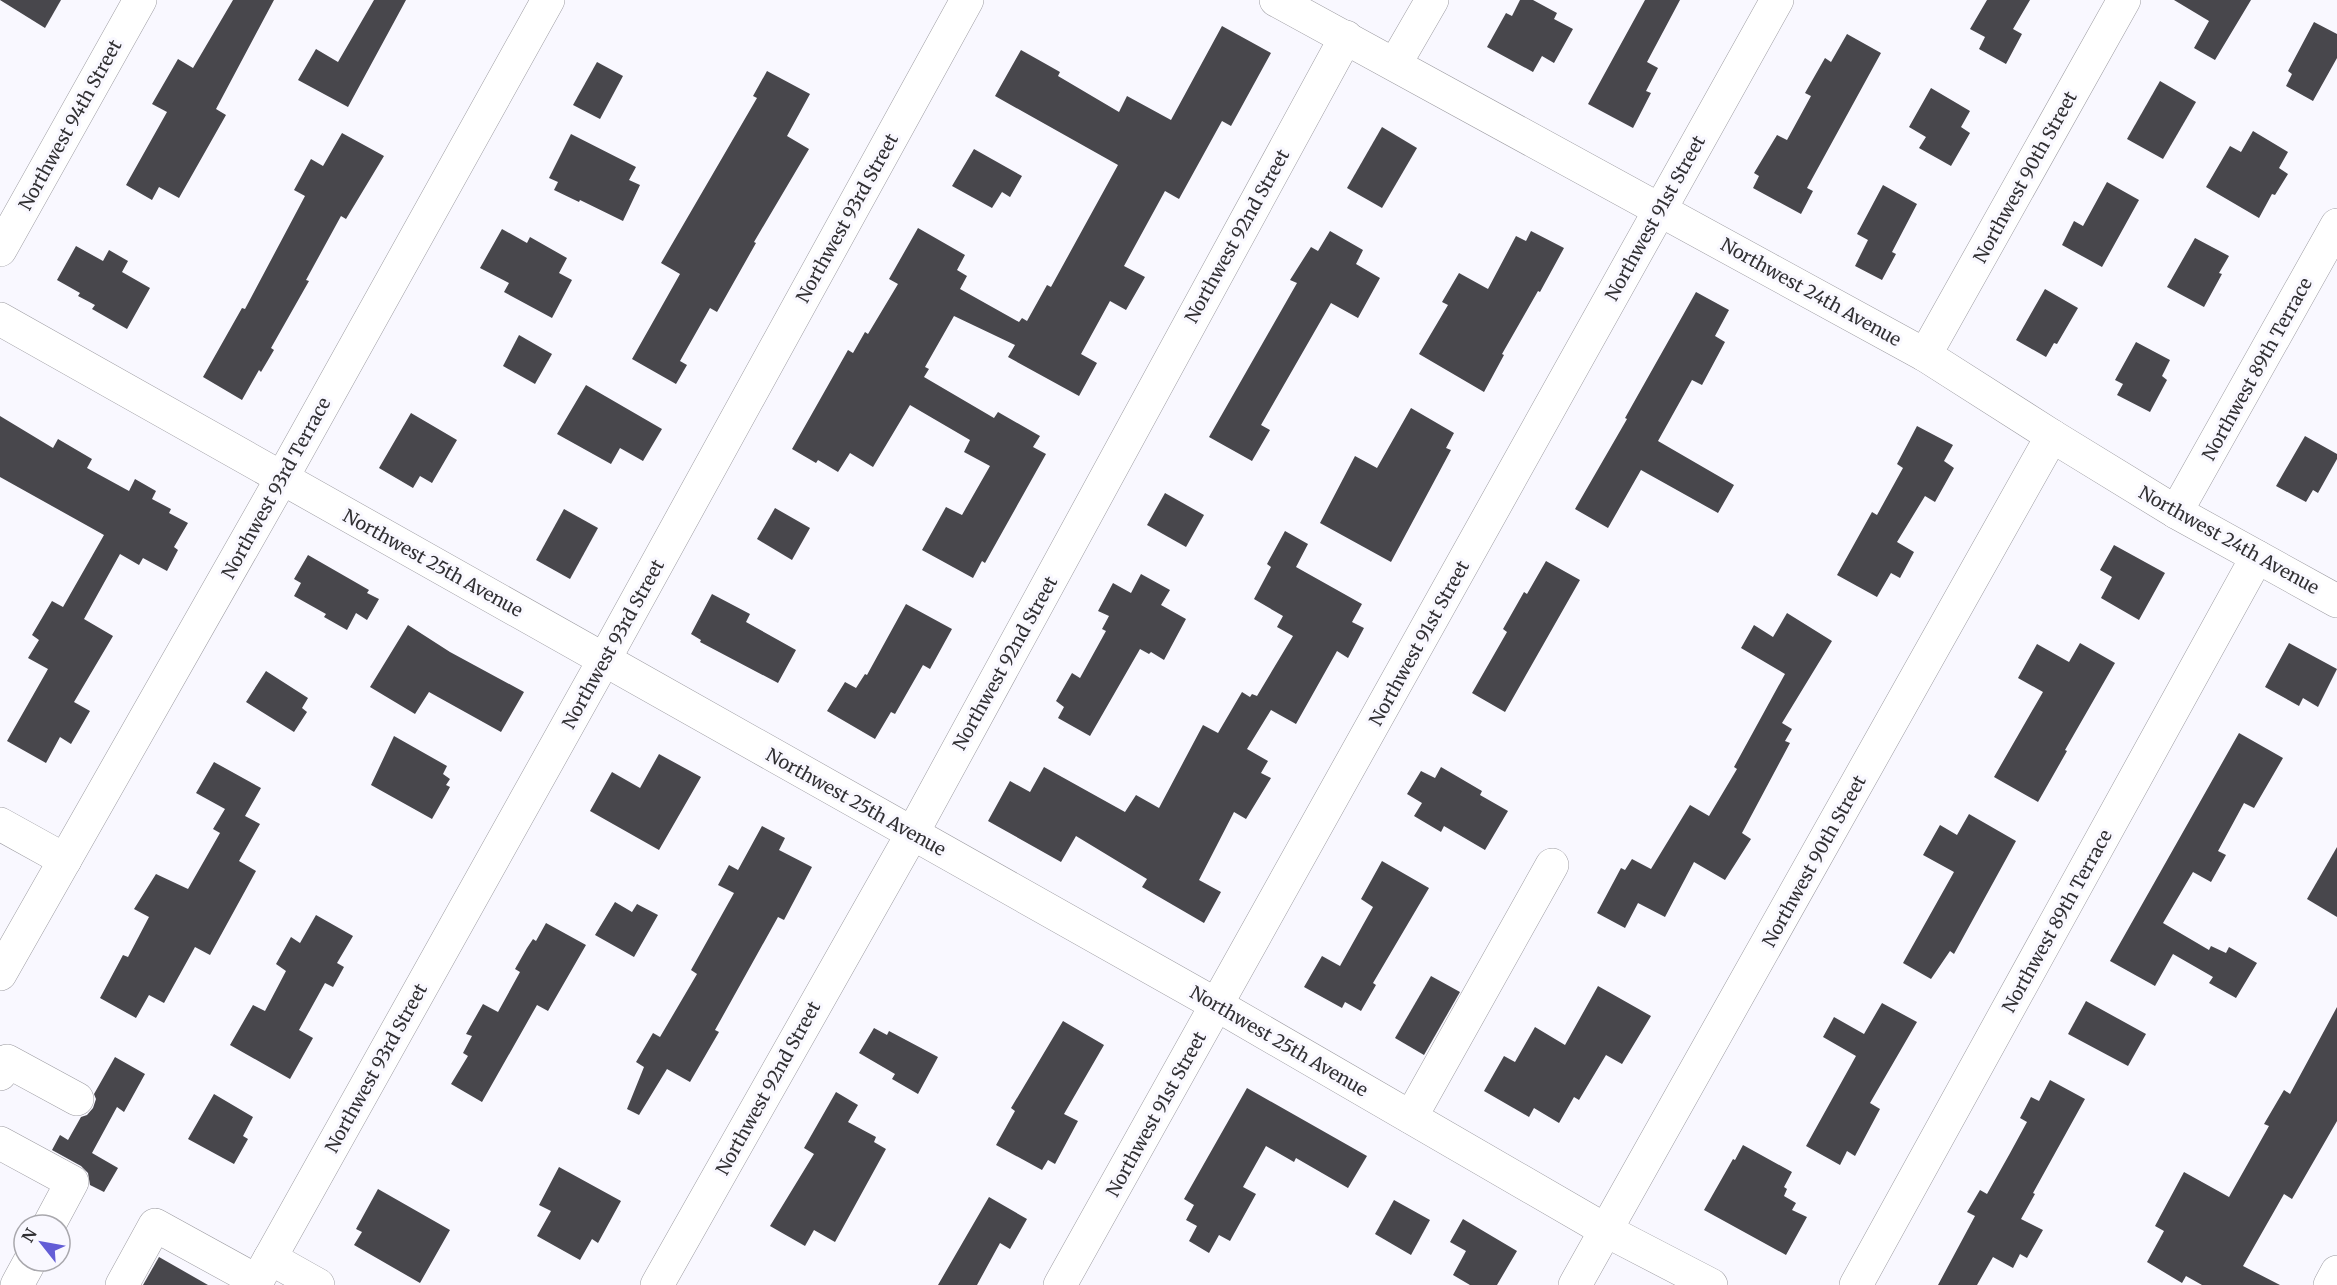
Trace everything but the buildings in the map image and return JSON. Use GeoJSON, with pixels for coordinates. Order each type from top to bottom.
{"type":"FeatureCollection","features":[{"type":"Feature","properties":{"kind":"street","name":"Northwest 94th Street"},"geometry":{"type":"LineString","coordinates":[[0,250],[140,0]]}},
{"type":"Feature","properties":{"kind":"street","name":"Northwest 93rd Terrace"},"geometry":{"type":"LineString","coordinates":[[0,974],[282,478],[548,0]]}},
{"type":"Feature","properties":{"kind":"street","name":"Northwest 93rd Street"},"geometry":{"type":"LineString","coordinates":[[260,1275],[604,660],[967,0]]}},
{"type":"Feature","properties":{"kind":"street","name":"Northwest 24th Avenue"},"geometry":{"type":"LineString","coordinates":[[1276,0],[1925,355],[2176,512],[2337,601]]}},
{"type":"Feature","properties":{"kind":"street"},"geometry":{"type":"LineString","coordinates":[[1395,64],[1432,0]]}},
{"type":"Feature","properties":{"kind":"street","name":"Northwest 91st Street"},"geometry":{"type":"LineString","coordinates":[[1060,1285],[1777,0]]}},
{"type":"Feature","properties":{"kind":"street","name":"Northwest 90th Street"},"geometry":{"type":"LineString","coordinates":[[1925,355],[2124,0]]}},
{"type":"Feature","properties":{"kind":"street","name":"Northwest 92nd Street"},"geometry":{"type":"LineString","coordinates":[[657,1285],[912,834],[1346,37]]}},
{"type":"Feature","properties":{"kind":"street","name":"Northwest 89th Terrace"},"geometry":{"type":"LineString","coordinates":[[2176,512],[2337,225]]}},
{"type":"Feature","properties":{"kind":"street","name":"Northwest 25th Avenue"},"geometry":{"type":"LineString","coordinates":[[0,319],[1217,1005],[1607,1231],[1712,1285]]}},
{"type":"Feature","properties":{"kind":"street","name":"Northwest 90th Street"},"geometry":{"type":"LineString","coordinates":[[1575,1285],[2052,436]]}},
{"type":"Feature","properties":{"kind":"street","name":"Northwest 89th Terrace"},"geometry":{"type":"LineString","coordinates":[[1856,1285],[2257,557]]}},
{"type":"Feature","properties":{"kind":"street"},"geometry":{"type":"LineString","coordinates":[[0,824],[65,860]]}},
{"type":"Feature","properties":{"kind":"street"},"geometry":{"type":"LineString","coordinates":[[1411,1117],[1552,865]]}},
{"type":"Feature","properties":{"kind":"street"},"geometry":{"type":"LineString","coordinates":[[0,1074],[7,1061],[77,1099]]}},
{"type":"Feature","properties":{"kind":"street"},"geometry":{"type":"LineString","coordinates":[[0,1143],[72,1182],[55,1213]]}},
{"type":"Feature","properties":{"kind":"street"},"geometry":{"type":"LineString","coordinates":[[122,1285],[155,1225],[260,1275],[318,1285]]}},
{"type":"Feature","properties":{"kind":"street"},"geometry":{"type":"LineString","coordinates":[[2330,1285],[2337,1272]]}}]}
